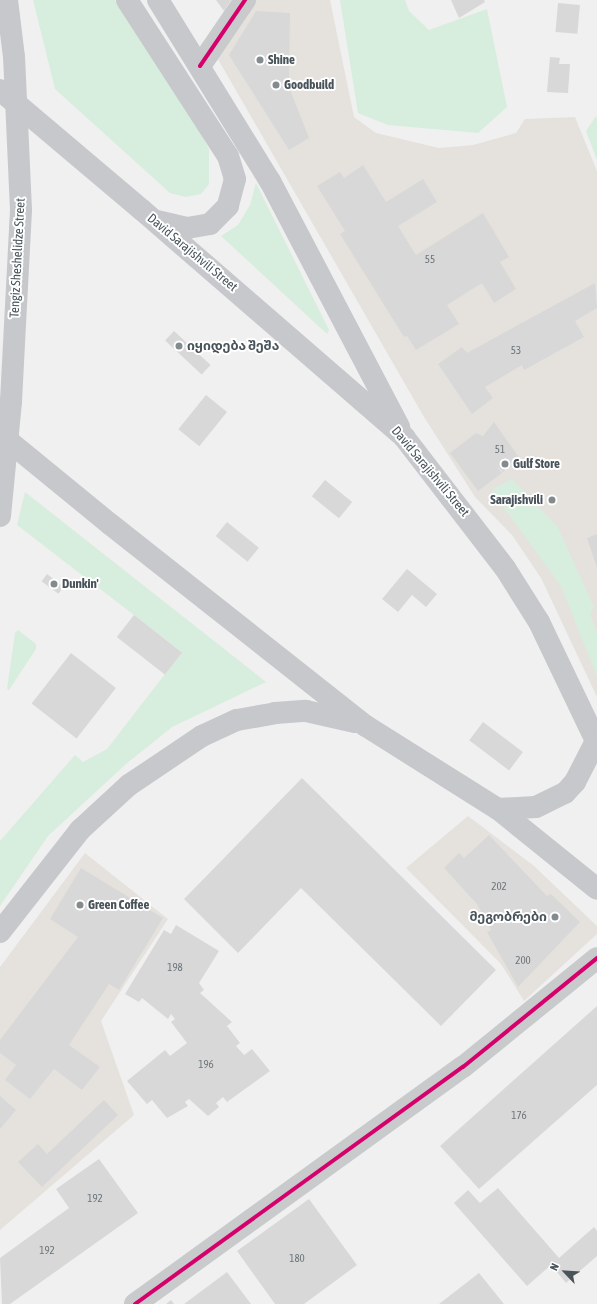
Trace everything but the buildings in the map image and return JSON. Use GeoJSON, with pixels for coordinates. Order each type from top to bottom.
{"type":"FeatureCollection","features":[{"type":"Feature","properties":{"kind":"main road","name":"Tengiz Sheshelidze Street"},"geometry":{"type":"LineString","coordinates":[[0,516],[11,401],[21,210],[16,79],[7,0]]}},
{"type":"Feature","properties":{"kind":"main road"},"geometry":{"type":"LineString","coordinates":[[127,0],[228,156],[235,179],[228,206],[210,224],[187,228],[146,215]]}},
{"type":"Feature","properties":{"kind":"main road"},"geometry":{"type":"LineString","coordinates":[[158,0],[270,181],[404,437]]}},
{"type":"Feature","properties":{"kind":"main road","name":"David Sarajishvili Street"},"geometry":{"type":"LineString","coordinates":[[0,90],[404,437],[470,518],[516,586],[546,635],[597,742]]}},
{"type":"Feature","properties":{"kind":"main road"},"geometry":{"type":"LineString","coordinates":[[0,434],[110,524],[366,726],[498,809],[597,889]]}},
{"type":"Feature","properties":{"kind":"main road"},"geometry":{"type":"LineString","coordinates":[[0,932],[80,830],[129,785],[202,736],[237,720],[275,713],[334,715],[366,726]]}},
{"type":"Feature","properties":{"kind":"main road"},"geometry":{"type":"LineString","coordinates":[[498,809],[536,808],[565,793],[575,782],[597,742]]}},
{"type":"Feature","properties":{"kind":"street"},"geometry":{"type":"LineString","coordinates":[[200,66],[245,0]]}},
{"type":"Feature","properties":{"kind":"street"},"geometry":{"type":"LineString","coordinates":[[135,1304],[458,1070],[597,958]]}},
{"type":"Feature","properties":{"kind":"shaded area"},"geometry":{"type":"Polygon","coordinates":[[[256,0],[330,0],[354,117],[376,133],[439,148],[473,145],[516,133],[525,119],[575,117],[597,171],[597,697],[541,578],[512,535],[475,497],[424,417],[215,54],[256,0]]]}},
{"type":"Feature","properties":{"kind":"shaded area"},"geometry":{"type":"Polygon","coordinates":[[[468,816],[534,866],[597,926],[597,934],[524,1001],[501,964],[406,868],[468,816]]]}},
{"type":"Feature","properties":{"kind":"shaded area"},"geometry":{"type":"Polygon","coordinates":[[[85,853],[168,919],[101,1021],[134,1115],[0,1230],[0,967],[85,853]]]}},
{"type":"Feature","properties":{"kind":"green space"},"geometry":{"type":"Polygon","coordinates":[[[33,0],[115,0],[186,104],[209,149],[209,184],[201,194],[186,197],[170,193],[55,89],[33,0]]]}},
{"type":"Feature","properties":{"kind":"green space"},"geometry":{"type":"Polygon","coordinates":[[[340,0],[405,0],[409,11],[429,30],[487,9],[507,107],[478,133],[388,125],[358,113],[340,0]]]}},
{"type":"Feature","properties":{"kind":"green space"},"geometry":{"type":"Polygon","coordinates":[[[596,116],[597,118],[597,160],[586,131],[596,116]]]}},
{"type":"Feature","properties":{"kind":"green space"},"geometry":{"type":"Polygon","coordinates":[[[256,183],[329,330],[327,334],[221,236],[238,225],[250,205],[256,183]]]}},
{"type":"Feature","properties":{"kind":"green space"},"geometry":{"type":"Polygon","coordinates":[[[512,479],[557,526],[594,607],[590,614],[597,633],[597,677],[561,586],[491,490],[512,479]]]}},
{"type":"Feature","properties":{"kind":"green space"},"geometry":{"type":"Polygon","coordinates":[[[25,492],[266,682],[172,727],[126,764],[48,836],[0,906],[0,841],[75,755],[83,762],[107,749],[182,652],[17,525],[25,492]]]}},
{"type":"Feature","properties":{"kind":"green space"},"geometry":{"type":"Polygon","coordinates":[[[18,630],[36,644],[36,649],[9,690],[7,689],[15,633],[18,630]]]}},
{"type":"Feature","properties":{"kind":"cycle path"},"geometry":{"type":"LineString","coordinates":[[200,66],[245,0]]}},
{"type":"Feature","properties":{"kind":"cycle path"},"geometry":{"type":"LineString","coordinates":[[135,1304],[463,1067],[597,958]]}},
{"type":"Feature","properties":{"kind":"place","name":"Shine"},"geometry":{"type":"Point","coordinates":[260,60]}},
{"type":"Feature","properties":{"kind":"place","name":"Goodbuild"},"geometry":{"type":"Point","coordinates":[276,85]}},
{"type":"Feature","properties":{"kind":"place","name":"იყიდება შეშა"},"geometry":{"type":"Point","coordinates":[179,346]}},
{"type":"Feature","properties":{"kind":"place","name":"Gulf Store"},"geometry":{"type":"Point","coordinates":[505,464]}},
{"type":"Feature","properties":{"kind":"place","name":"Sarajishvili"},"geometry":{"type":"Point","coordinates":[552,500]}},
{"type":"Feature","properties":{"kind":"place","name":"Dunkin'"},"geometry":{"type":"Point","coordinates":[54,584]}},
{"type":"Feature","properties":{"kind":"place","name":"Green Coffee"},"geometry":{"type":"Point","coordinates":[80,905]}},
{"type":"Feature","properties":{"kind":"place","name":"მეგობრები"},"geometry":{"type":"Point","coordinates":[555,917]}}]}
